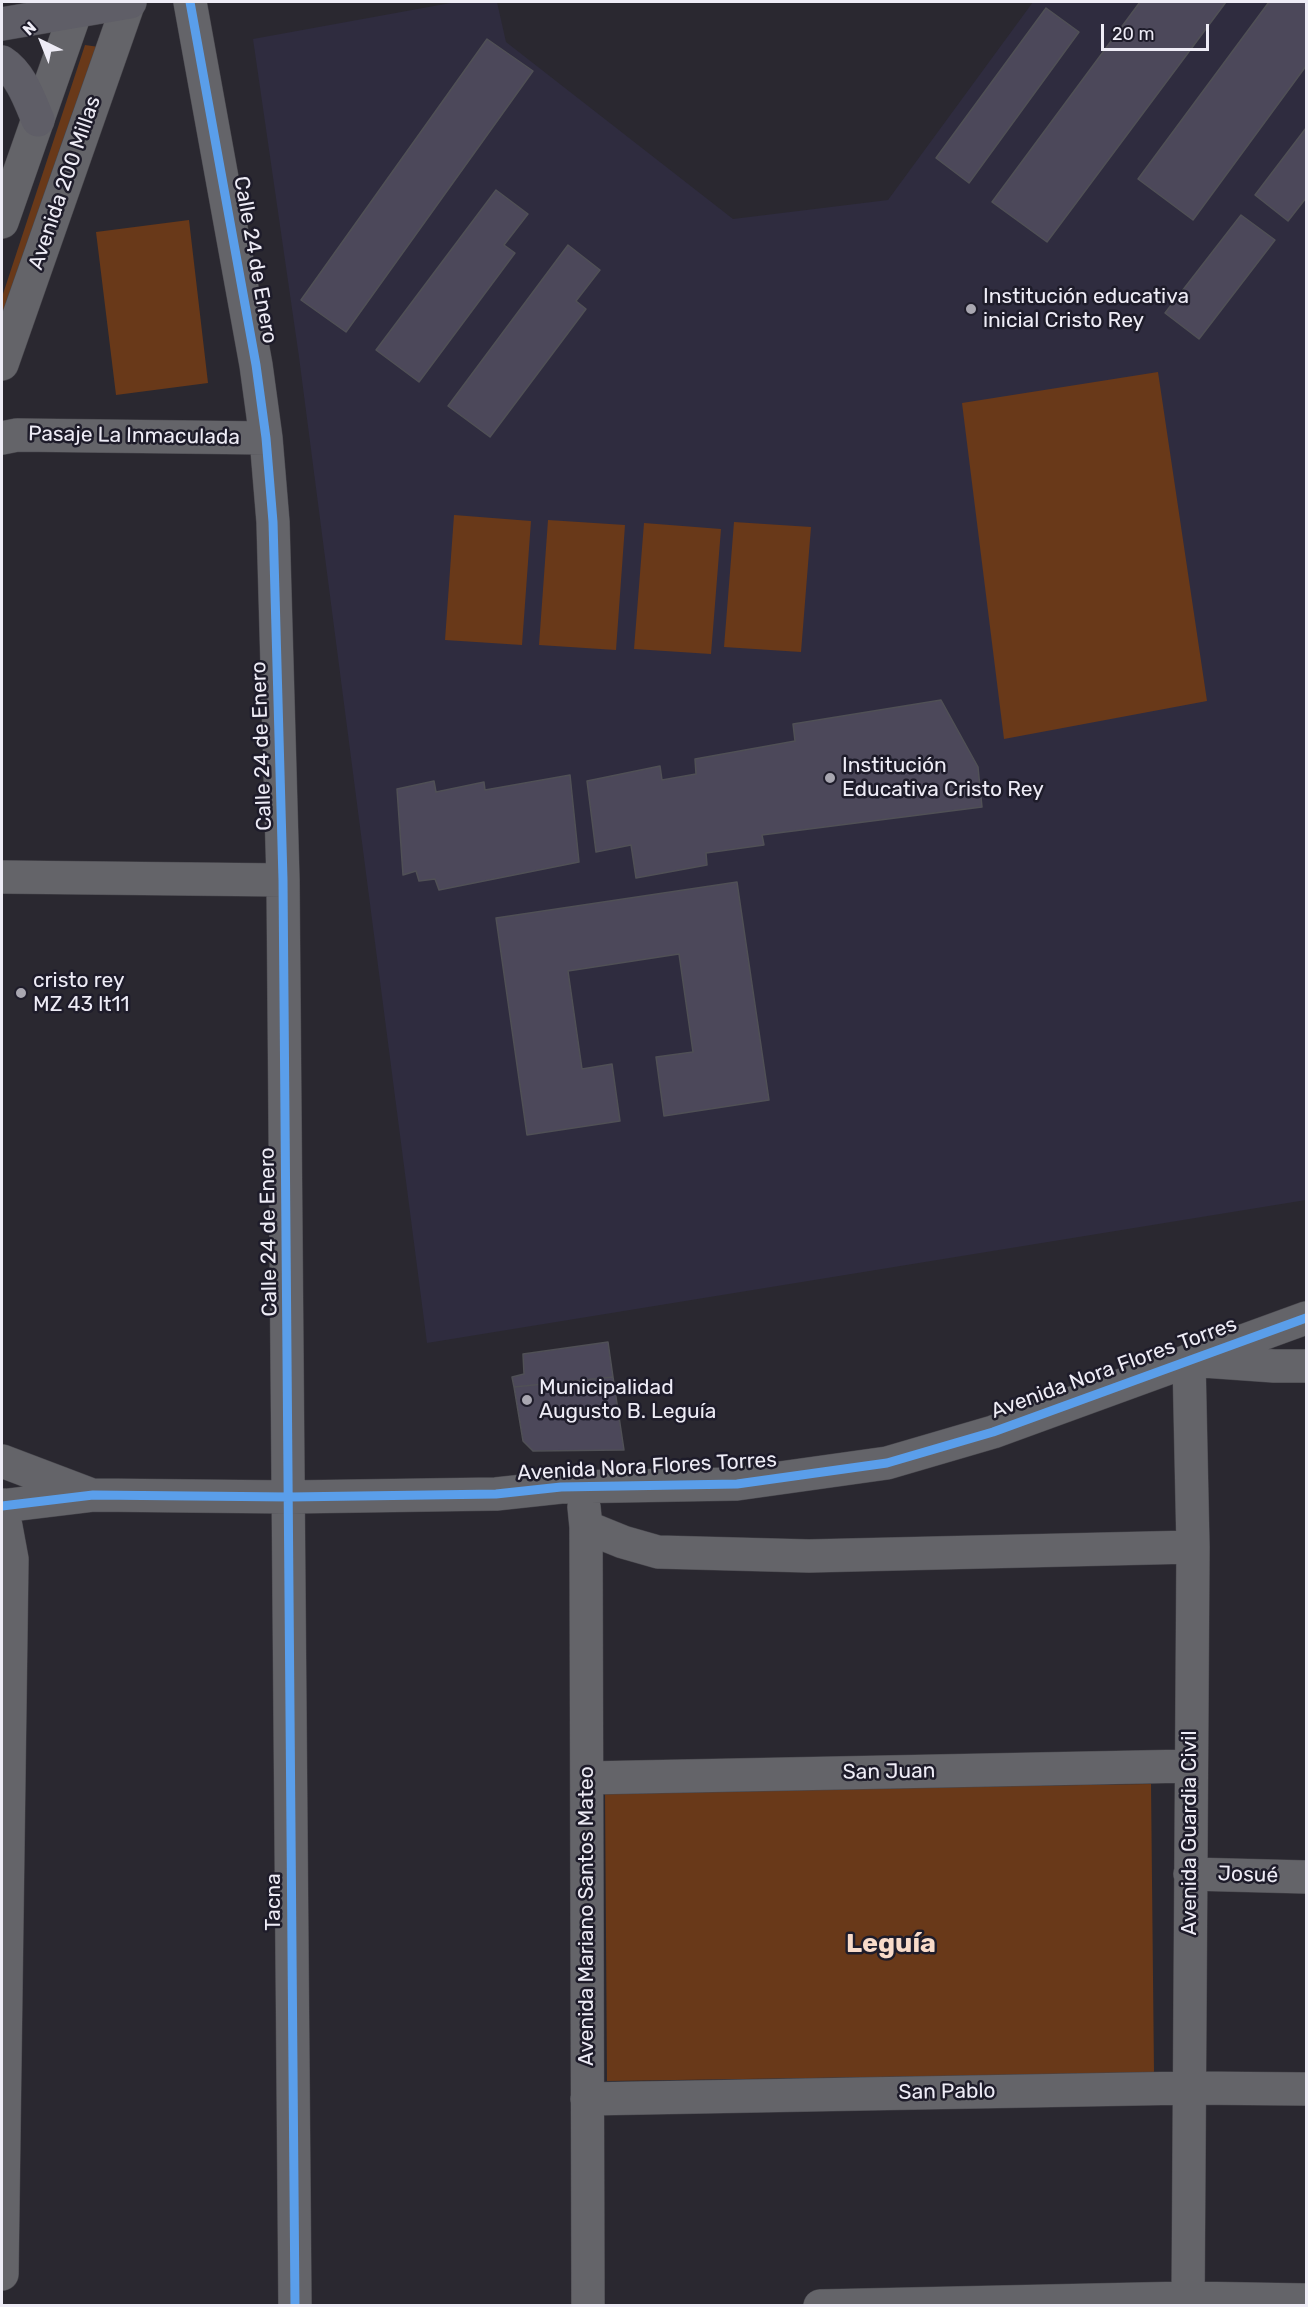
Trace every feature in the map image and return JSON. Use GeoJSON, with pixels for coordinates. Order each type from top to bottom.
{"type":"FeatureCollection","features":[{"type":"Feature","properties":{"kind":"main road"},"geometry":{"type":"LineString","coordinates":[[2,24],[78,6],[129,2]]}},
{"type":"Feature","properties":{"kind":"main road"},"geometry":{"type":"LineString","coordinates":[[2,62],[8,66],[26,91],[38,120]]}},
{"type":"Feature","properties":{"kind":"street","name":"Avenida 200 Millas"},"geometry":{"type":"LineString","coordinates":[[2,364],[129,2]]}},
{"type":"Feature","properties":{"kind":"street","name":"Calle 24 de Enero"},"geometry":{"type":"LineString","coordinates":[[190,2],[256,365],[266,438],[273,522],[283,880],[290,1497]]}},
{"type":"Feature","properties":{"kind":"street"},"geometry":{"type":"LineString","coordinates":[[2,222],[78,6]]}},
{"type":"Feature","properties":{"kind":"street","name":"Pasaje La Inmaculada"},"geometry":{"type":"LineString","coordinates":[[2,438],[17,435],[266,438]]}},
{"type":"Feature","properties":{"kind":"street"},"geometry":{"type":"LineString","coordinates":[[2,878],[283,880]]}},
{"type":"Feature","properties":{"kind":"street","name":"Avenida Nora Flores Torres"},"geometry":{"type":"LineString","coordinates":[[2,1506],[93,1495],[290,1497],[496,1494],[561,1487],[737,1484],[887,1463],[993,1432],[1306,1317]]}},
{"type":"Feature","properties":{"kind":"street"},"geometry":{"type":"LineString","coordinates":[[1189,1360],[1306,1366]]}},
{"type":"Feature","properties":{"kind":"street","name":"Avenida Guardia Civil"},"geometry":{"type":"LineString","coordinates":[[1188,2302],[1193,1547],[1189,1360]]}},
{"type":"Feature","properties":{"kind":"street","name":"Avenida Nora Flores Torres"},"geometry":{"type":"LineString","coordinates":[[2,1461],[93,1495]]}},
{"type":"Feature","properties":{"kind":"street","name":"Avenida Nora Flores Torres"},"geometry":{"type":"LineString","coordinates":[[582,1487],[586,1527]]}},
{"type":"Feature","properties":{"kind":"street","name":"Tacna"},"geometry":{"type":"LineString","coordinates":[[290,1497],[295,2306]]}},
{"type":"Feature","properties":{"kind":"street"},"geometry":{"type":"LineString","coordinates":[[2,1506],[12,1559],[2,2274]]}},
{"type":"Feature","properties":{"kind":"street"},"geometry":{"type":"LineString","coordinates":[[586,1527],[658,1552],[809,1556],[1193,1547]]}},
{"type":"Feature","properties":{"kind":"street","name":"Avenida Mariano Santos Mateo"},"geometry":{"type":"LineString","coordinates":[[586,1527],[588,2306]]}},
{"type":"Feature","properties":{"kind":"street","name":"San Juan"},"geometry":{"type":"LineString","coordinates":[[587,1778],[1191,1766]]}},
{"type":"Feature","properties":{"kind":"street","name":"Josué"},"geometry":{"type":"LineString","coordinates":[[1190,1874],[1306,1877]]}},
{"type":"Feature","properties":{"kind":"street","name":"San Pablo"},"geometry":{"type":"LineString","coordinates":[[587,2099],[1189,2088],[1306,2089]]}},
{"type":"Feature","properties":{"kind":"street"},"geometry":{"type":"LineString","coordinates":[[820,2306],[1306,2300]]}},
{"type":"Feature","properties":{"kind":"shaded area","name":"Institución Educativa Cristo Rey"},"geometry":{"type":"Polygon","coordinates":[[[456,2],[497,2],[506,42],[733,219],[888,200],[1033,2],[1306,2],[1306,1200],[427,1343],[299,357],[253,39],[456,2]]]}},
{"type":"Feature","properties":{"kind":"shaded area"},"geometry":{"type":"Polygon","coordinates":[[[85,45],[99,47],[2,340],[2,297],[85,45]]]}},
{"type":"Feature","properties":{"kind":"shaded area"},"geometry":{"type":"Polygon","coordinates":[[[189,220],[208,383],[116,395],[96,232],[189,220]]]}},
{"type":"Feature","properties":{"kind":"shaded area"},"geometry":{"type":"Polygon","coordinates":[[[1158,372],[1207,701],[1004,739],[962,403],[1158,372]]]}},
{"type":"Feature","properties":{"kind":"shaded area"},"geometry":{"type":"Polygon","coordinates":[[[454,515],[531,521],[522,645],[445,640],[454,515]]]}},
{"type":"Feature","properties":{"kind":"shaded area"},"geometry":{"type":"Polygon","coordinates":[[[548,520],[625,525],[616,650],[539,645],[548,520]]]}},
{"type":"Feature","properties":{"kind":"shaded area"},"geometry":{"type":"Polygon","coordinates":[[[734,522],[811,527],[801,652],[724,647],[734,522]]]}},
{"type":"Feature","properties":{"kind":"shaded area"},"geometry":{"type":"Polygon","coordinates":[[[644,523],[721,529],[711,654],[634,649],[644,523]]]}},
{"type":"Feature","properties":{"kind":"shaded area"},"geometry":{"type":"Polygon","coordinates":[[[1151,1784],[1154,2073],[607,2081],[605,1792],[1151,1784]]]}},
{"type":"Feature","properties":{"kind":"building"},"geometry":{"type":"Polygon","coordinates":[[[1140,2],[1226,2],[1047,242],[992,202],[1140,2]]]}},
{"type":"Feature","properties":{"kind":"building"},"geometry":{"type":"Polygon","coordinates":[[[1269,2],[1306,2],[1306,66],[1193,220],[1138,179],[1269,2]]]}},
{"type":"Feature","properties":{"kind":"building"},"geometry":{"type":"Polygon","coordinates":[[[1046,8],[1079,32],[969,183],[936,158],[1046,8]]]}},
{"type":"Feature","properties":{"kind":"building"},"geometry":{"type":"Polygon","coordinates":[[[487,39],[533,71],[346,332],[301,300],[487,39]]]}},
{"type":"Feature","properties":{"kind":"building"},"geometry":{"type":"Polygon","coordinates":[[[1306,128],[1306,198],[1288,221],[1255,195],[1306,128]]]}},
{"type":"Feature","properties":{"kind":"building"},"geometry":{"type":"Polygon","coordinates":[[[496,190],[528,214],[504,245],[515,253],[419,382],[376,350],[496,190]]]}},
{"type":"Feature","properties":{"kind":"building"},"geometry":{"type":"Polygon","coordinates":[[[1241,215],[1275,240],[1199,339],[1165,313],[1241,215]]]}},
{"type":"Feature","properties":{"kind":"building"},"geometry":{"type":"Polygon","coordinates":[[[568,245],[600,270],[576,301],[586,309],[490,437],[448,406],[568,245]]]}},
{"type":"Feature","properties":{"kind":"building"},"geometry":{"type":"Polygon","coordinates":[[[941,700],[978,767],[982,807],[762,835],[764,845],[706,853],[707,865],[636,878],[631,845],[596,852],[587,781],[660,766],[662,780],[696,774],[695,759],[795,741],[793,724],[941,700]]]}},
{"type":"Feature","properties":{"kind":"building"},"geometry":{"type":"Polygon","coordinates":[[[570,775],[579,862],[439,890],[435,879],[419,881],[416,871],[403,875],[397,789],[434,781],[436,792],[484,782],[485,790],[570,775]]]}},
{"type":"Feature","properties":{"kind":"building"},"geometry":{"type":"Polygon","coordinates":[[[737,882],[769,1100],[664,1116],[656,1057],[693,1052],[679,954],[568,971],[582,1069],[612,1064],[620,1121],[527,1135],[496,918],[737,882]]]}},
{"type":"Feature","properties":{"kind":"building"},"geometry":{"type":"Polygon","coordinates":[[[608,1342],[613,1377],[514,1387],[512,1377],[524,1374],[523,1354],[608,1342]]]}},
{"type":"Feature","properties":{"kind":"building"},"geometry":{"type":"Polygon","coordinates":[[[613,1377],[624,1450],[533,1451],[523,1441],[514,1387],[613,1377]]]}},
{"type":"Feature","properties":{"kind":"cycle path"},"geometry":{"type":"LineString","coordinates":[[190,2],[256,365],[266,438],[273,522],[283,880],[295,2306]]}},
{"type":"Feature","properties":{"kind":"cycle path"},"geometry":{"type":"LineString","coordinates":[[2,1506],[93,1495],[290,1497],[496,1494],[561,1487],[737,1484],[887,1463],[993,1432],[1306,1318]]}},
{"type":"Feature","properties":{"kind":"place","name":"Institución educativa inicial Cristo Rey"},"geometry":{"type":"Point","coordinates":[971,309]}},
{"type":"Feature","properties":{"kind":"place","name":"Institución Educativa Cristo Rey"},"geometry":{"type":"Point","coordinates":[830,778]}},
{"type":"Feature","properties":{"kind":"place","name":"cristo rey MZ 43 lt11"},"geometry":{"type":"Point","coordinates":[21,993]}},
{"type":"Feature","properties":{"kind":"place","name":"Municipalidad Augusto B. Leguía"},"geometry":{"type":"Point","coordinates":[527,1400]}},
{"type":"Feature","properties":{"kind":"district","name":"Leguía"},"geometry":{"type":"Point","coordinates":[891,1944]}}]}
